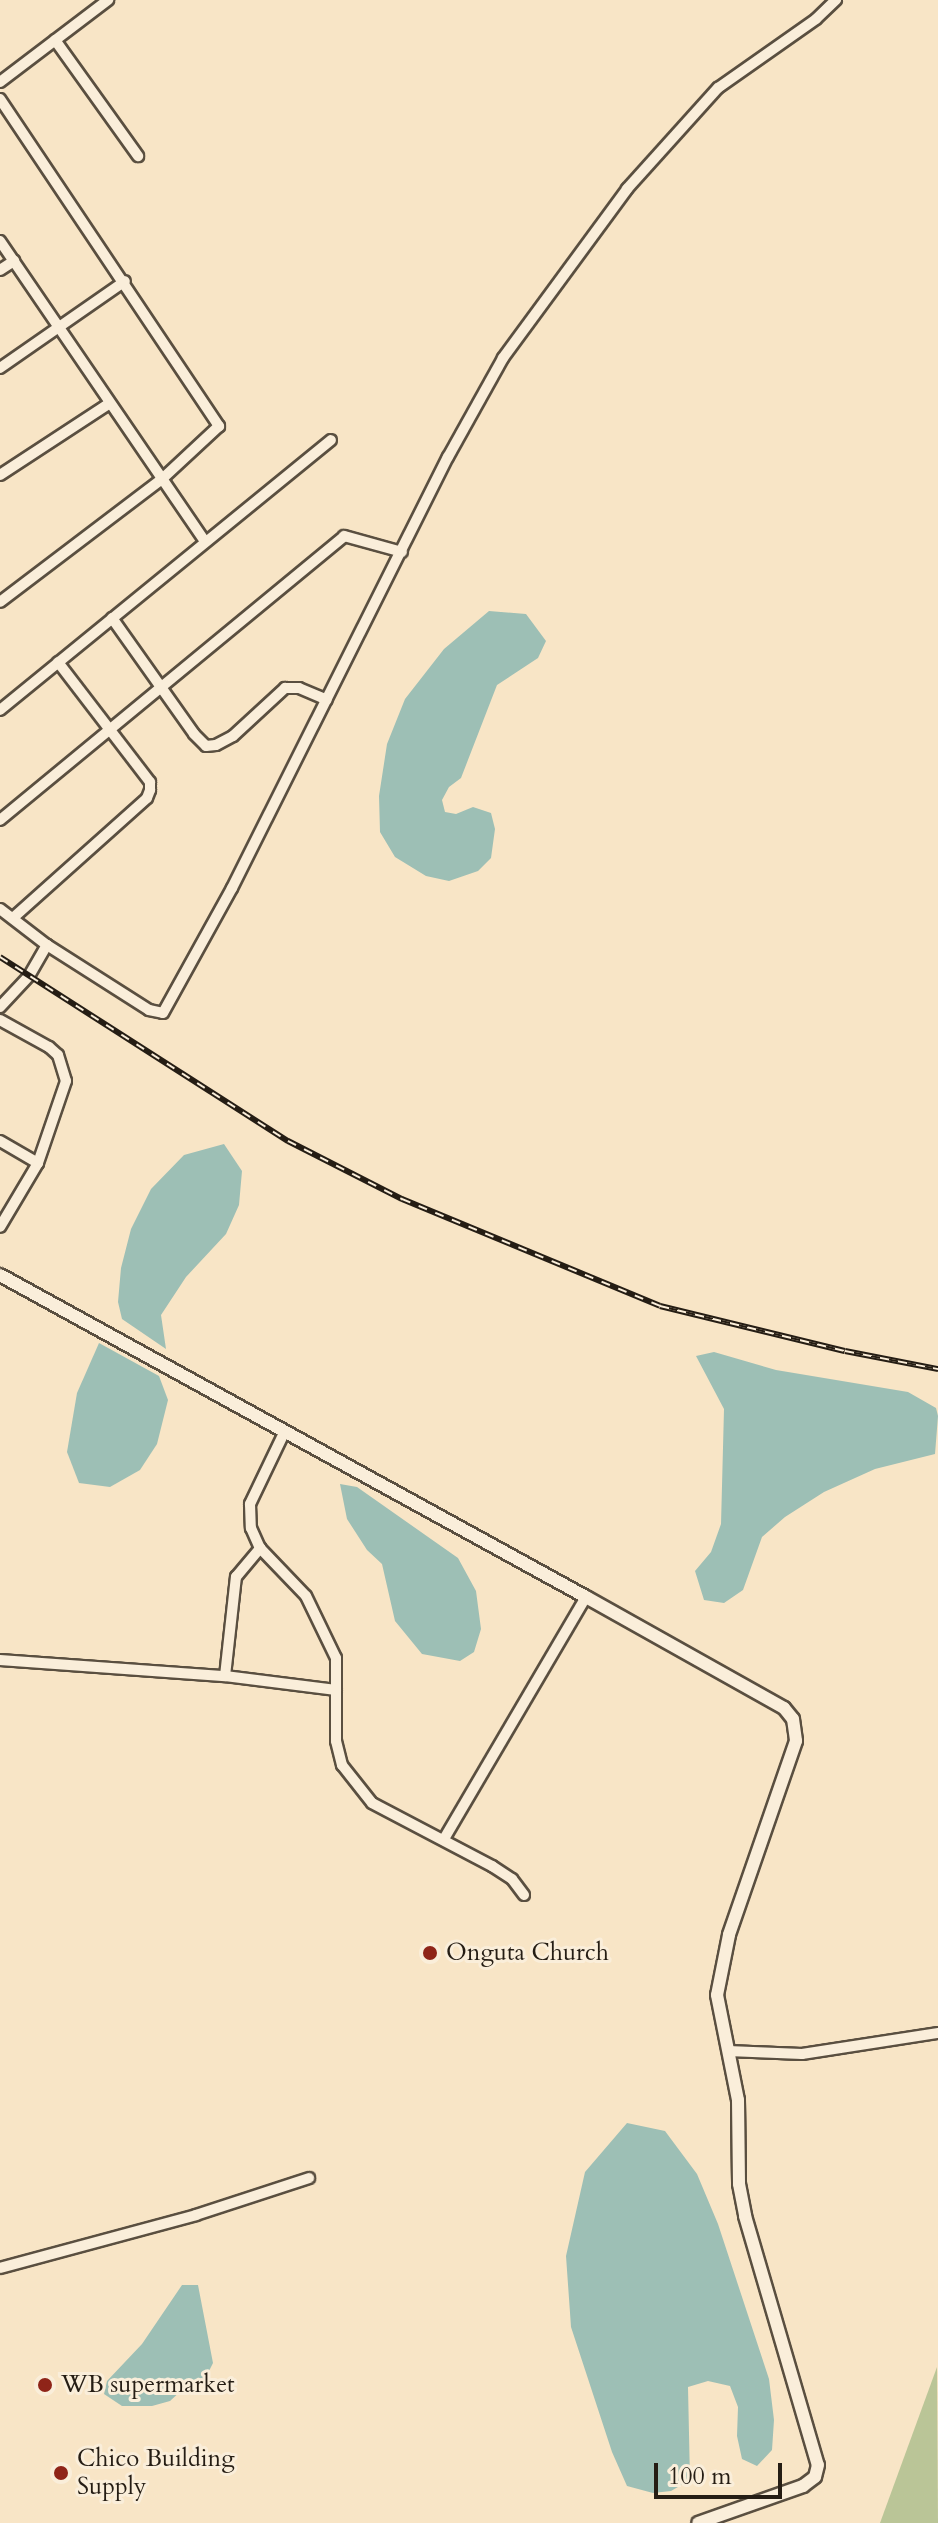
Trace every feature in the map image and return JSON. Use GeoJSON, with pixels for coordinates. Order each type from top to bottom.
{"type":"FeatureCollection","features":[{"type":"Feature","properties":{"kind":"street"},"geometry":{"type":"LineString","coordinates":[[0,82],[108,0]]}},
{"type":"Feature","properties":{"kind":"street"},"geometry":{"type":"LineString","coordinates":[[0,909],[47,945],[149,1010],[163,1013],[232,888],[448,457],[503,358],[627,189],[718,88],[816,19],[836,0]]}},
{"type":"Feature","properties":{"kind":"street"},"geometry":{"type":"LineString","coordinates":[[55,40],[138,156]]}},
{"type":"Feature","properties":{"kind":"street"},"geometry":{"type":"LineString","coordinates":[[0,99],[219,422],[217,429],[162,479],[0,602]]}},
{"type":"Feature","properties":{"kind":"street"},"geometry":{"type":"LineString","coordinates":[[0,241],[204,540]]}},
{"type":"Feature","properties":{"kind":"street"},"geometry":{"type":"LineString","coordinates":[[0,270],[14,261]]}},
{"type":"Feature","properties":{"kind":"street"},"geometry":{"type":"LineString","coordinates":[[0,368],[125,281]]}},
{"type":"Feature","properties":{"kind":"street"},"geometry":{"type":"LineString","coordinates":[[0,475],[110,403]]}},
{"type":"Feature","properties":{"kind":"street"},"geometry":{"type":"LineString","coordinates":[[0,710],[204,540],[331,440]]}},
{"type":"Feature","properties":{"kind":"street"},"geometry":{"type":"LineString","coordinates":[[0,820],[344,536],[402,552]]}},
{"type":"Feature","properties":{"kind":"street"},"geometry":{"type":"LineString","coordinates":[[112,618],[206,746],[216,745],[233,736],[285,688],[299,688],[327,700]]}},
{"type":"Feature","properties":{"kind":"street"},"geometry":{"type":"LineString","coordinates":[[14,917],[147,798],[150,782],[58,662]]}},
{"type":"Feature","properties":{"kind":"street"},"geometry":{"type":"LineString","coordinates":[[0,1007],[29,976],[47,945]]}},
{"type":"Feature","properties":{"kind":"street"},"geometry":{"type":"LineString","coordinates":[[0,1020],[49,1047],[63,1065],[66,1081],[38,1163],[0,1227]]}},
{"type":"Feature","properties":{"kind":"street"},"geometry":{"type":"LineString","coordinates":[[0,1141],[38,1163]]}},
{"type":"Feature","properties":{"kind":"street"},"geometry":{"type":"LineString","coordinates":[[0,1275],[784,1708],[796,1729],[796,1741],[729,1935],[717,1995],[738,2100],[739,2184],[745,2216],[818,2465],[815,2477],[803,2486],[698,2523]]}},
{"type":"Feature","properties":{"kind":"street"},"geometry":{"type":"LineString","coordinates":[[284,1433],[250,1504],[251,1528],[260,1548],[306,1596],[336,1658],[336,1741],[342,1765],[372,1803],[444,1839],[512,1879],[524,1895]]}},
{"type":"Feature","properties":{"kind":"street"},"geometry":{"type":"LineString","coordinates":[[225,1676],[236,1577],[260,1548]]}},
{"type":"Feature","properties":{"kind":"street"},"geometry":{"type":"LineString","coordinates":[[444,1839],[586,1597]]}},
{"type":"Feature","properties":{"kind":"street"},"geometry":{"type":"LineString","coordinates":[[0,1660],[225,1676],[336,1690]]}},
{"type":"Feature","properties":{"kind":"street"},"geometry":{"type":"LineString","coordinates":[[728,2051],[802,2054],[938,2033]]}},
{"type":"Feature","properties":{"kind":"street"},"geometry":{"type":"LineString","coordinates":[[0,2268],[196,2215],[309,2178]]}},
{"type":"Feature","properties":{"kind":"green space"},"geometry":{"type":"Polygon","coordinates":[[[937,2367],[938,2523],[880,2523],[937,2367]]]}},
{"type":"Feature","properties":{"kind":"water"},"geometry":{"type":"Polygon","coordinates":[[[489,611],[526,614],[546,641],[538,658],[497,685],[461,778],[449,787],[442,800],[445,812],[456,814],[473,807],[491,813],[495,829],[491,858],[478,871],[449,881],[426,876],[395,857],[380,832],[379,796],[387,744],[405,699],[444,649],[489,611]]]}},
{"type":"Feature","properties":{"kind":"water"},"geometry":{"type":"Polygon","coordinates":[[[224,1144],[242,1171],[239,1205],[226,1234],[186,1277],[161,1315],[166,1349],[122,1319],[118,1302],[121,1268],[131,1229],[151,1189],[184,1155],[224,1144]]]}},
{"type":"Feature","properties":{"kind":"water"},"geometry":{"type":"Polygon","coordinates":[[[99,1343],[159,1376],[168,1400],[157,1444],[140,1470],[110,1487],[79,1483],[67,1452],[77,1393],[99,1343]]]}},
{"type":"Feature","properties":{"kind":"water"},"geometry":{"type":"Polygon","coordinates":[[[714,1352],[776,1370],[908,1392],[936,1408],[938,1416],[935,1454],[875,1469],[824,1492],[785,1517],[762,1537],[743,1590],[724,1603],[704,1600],[695,1571],[711,1552],[721,1524],[724,1409],[696,1356],[714,1352]]]}},
{"type":"Feature","properties":{"kind":"water"},"geometry":{"type":"Polygon","coordinates":[[[340,1484],[357,1487],[458,1558],[476,1591],[481,1629],[474,1652],[460,1661],[422,1654],[395,1621],[382,1564],[367,1550],[347,1519],[340,1484]]]}},
{"type":"Feature","properties":{"kind":"water"},"geometry":{"type":"Polygon","coordinates":[[[627,2123],[665,2131],[697,2174],[718,2224],[769,2379],[774,2420],[772,2450],[757,2466],[742,2459],[737,2436],[738,2407],[730,2386],[708,2381],[688,2387],[690,2480],[671,2491],[653,2493],[627,2486],[612,2452],[571,2327],[566,2256],[585,2172],[627,2123]]]}},
{"type":"Feature","properties":{"kind":"water"},"geometry":{"type":"Polygon","coordinates":[[[182,2285],[198,2285],[213,2363],[205,2379],[182,2390],[170,2401],[152,2406],[122,2406],[104,2394],[107,2381],[142,2344],[182,2285]]]}},
{"type":"Feature","properties":{"kind":"railway"},"geometry":{"type":"LineString","coordinates":[[0,957],[288,1141],[402,1199],[660,1306],[845,1351],[938,1369]]}},
{"type":"Feature","properties":{"kind":"place","name":"Onguta Church"},"geometry":{"type":"Point","coordinates":[430,1953]}},
{"type":"Feature","properties":{"kind":"place","name":"WB supermarket"},"geometry":{"type":"Point","coordinates":[45,2385]}},
{"type":"Feature","properties":{"kind":"place","name":"Chico Building Supply"},"geometry":{"type":"Point","coordinates":[61,2473]}}]}
